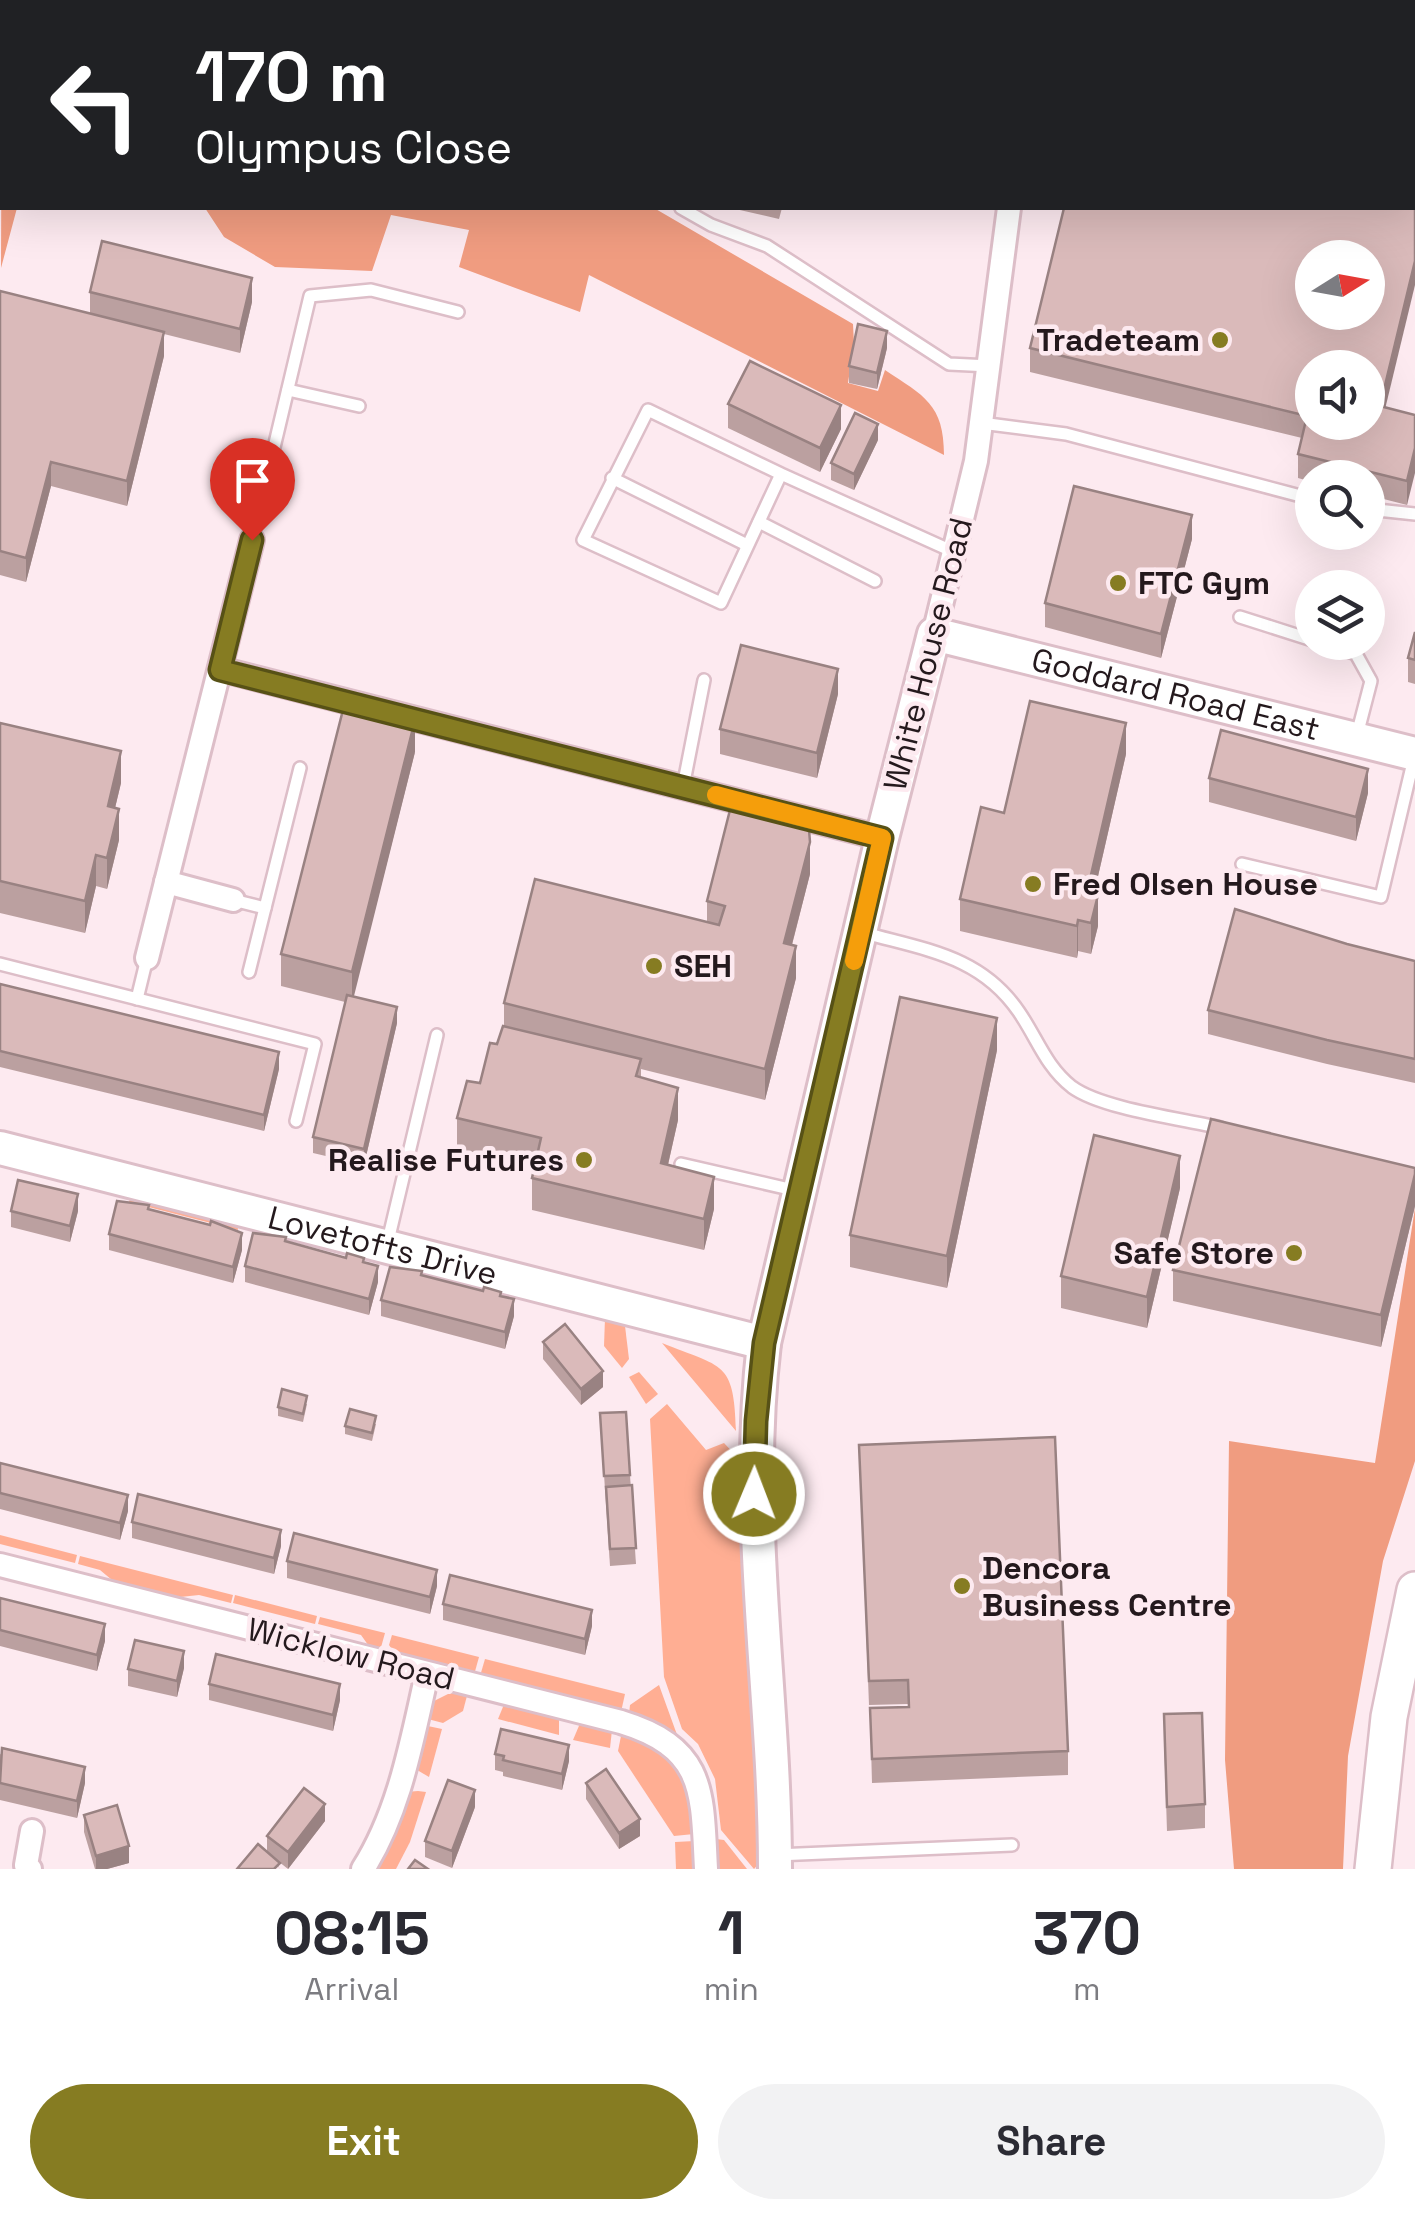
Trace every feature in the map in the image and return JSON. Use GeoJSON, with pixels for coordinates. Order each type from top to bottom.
{"type":"FeatureCollection","features":[{"type":"Feature","properties":{"kind":"main road"},"geometry":{"type":"LineString","coordinates":[[1373,1869],[1389,1717],[1415,1590]]}},
{"type":"Feature","properties":{"kind":"street","name":"White House Road"},"geometry":{"type":"LineString","coordinates":[[775,1862],[754,1494],[764,1343],[882,838],[976,461],[1008,210]]}},
{"type":"Feature","properties":{"kind":"street"},"geometry":{"type":"LineString","coordinates":[[147,958],[252,540]]}},
{"type":"Feature","properties":{"kind":"street","name":"Goddard Road East"},"geometry":{"type":"LineString","coordinates":[[934,634],[1415,754]]}},
{"type":"Feature","properties":{"kind":"street"},"geometry":{"type":"LineString","coordinates":[[220,670],[882,838]]}},
{"type":"Feature","properties":{"kind":"street"},"geometry":{"type":"LineString","coordinates":[[166,882],[232,900]]}},
{"type":"Feature","properties":{"kind":"street","name":"Lovetofts Drive"},"geometry":{"type":"LineString","coordinates":[[0,1148],[764,1343]]}},
{"type":"Feature","properties":{"kind":"street","name":"Wicklow Road"},"geometry":{"type":"LineString","coordinates":[[0,1565],[640,1727],[674,1746],[689,1767],[704,1808],[706,1869]]}},
{"type":"Feature","properties":{"kind":"street"},"geometry":{"type":"LineString","coordinates":[[363,1869],[384,1832],[394,1802],[427,1674]]}},
{"type":"Feature","properties":{"kind":"street"},"geometry":{"type":"LineString","coordinates":[[24,1868],[32,1830]]}},
{"type":"Feature","properties":{"kind":"lane"},"geometry":{"type":"LineString","coordinates":[[685,210],[767,246],[950,364],[990,366]]}},
{"type":"Feature","properties":{"kind":"lane"},"geometry":{"type":"LineString","coordinates":[[252,540],[310,296],[371,290],[458,312]]}},
{"type":"Feature","properties":{"kind":"lane"},"geometry":{"type":"LineString","coordinates":[[288,390],[359,406]]}},
{"type":"Feature","properties":{"kind":"lane"},"geometry":{"type":"LineString","coordinates":[[781,474],[721,602],[583,540],[648,410],[954,552]]}},
{"type":"Feature","properties":{"kind":"lane"},"geometry":{"type":"LineString","coordinates":[[981,423],[1066,434],[1295,495]]}},
{"type":"Feature","properties":{"kind":"lane"},"geometry":{"type":"LineString","coordinates":[[612,478],[747,545]]}},
{"type":"Feature","properties":{"kind":"lane"},"geometry":{"type":"LineString","coordinates":[[1385,511],[1415,514]]}},
{"type":"Feature","properties":{"kind":"lane"},"geometry":{"type":"LineString","coordinates":[[759,522],[876,581]]}},
{"type":"Feature","properties":{"kind":"lane"},"geometry":{"type":"LineString","coordinates":[[1240,617],[1295,635]]}},
{"type":"Feature","properties":{"kind":"lane"},"geometry":{"type":"LineString","coordinates":[[1356,740],[1371,681],[1359,660]]}},
{"type":"Feature","properties":{"kind":"lane"},"geometry":{"type":"LineString","coordinates":[[683,787],[704,680]]}},
{"type":"Feature","properties":{"kind":"lane"},"geometry":{"type":"LineString","coordinates":[[1242,864],[1382,897],[1415,754]]}},
{"type":"Feature","properties":{"kind":"lane"},"geometry":{"type":"LineString","coordinates":[[249,972],[300,768]]}},
{"type":"Feature","properties":{"kind":"lane"},"geometry":{"type":"LineString","coordinates":[[232,900],[265,908]]}},
{"type":"Feature","properties":{"kind":"lane"},"geometry":{"type":"LineString","coordinates":[[861,932],[964,962],[985,974],[1021,1014],[1052,1068],[1075,1089],[1102,1101],[1230,1130]]}},
{"type":"Feature","properties":{"kind":"lane"},"geometry":{"type":"LineString","coordinates":[[137,999],[147,958]]}},
{"type":"Feature","properties":{"kind":"lane"},"geometry":{"type":"LineString","coordinates":[[0,964],[315,1044],[296,1121]]}},
{"type":"Feature","properties":{"kind":"lane"},"geometry":{"type":"LineString","coordinates":[[387,1245],[437,1035]]}},
{"type":"Feature","properties":{"kind":"lane"},"geometry":{"type":"LineString","coordinates":[[681,1164],[798,1191]]}},
{"type":"Feature","properties":{"kind":"lane"},"geometry":{"type":"LineString","coordinates":[[775,1862],[1012,1845]]}},
{"type":"Feature","properties":{"kind":"shaded area"},"geometry":{"type":"Polygon","coordinates":[[[1,210],[16,210],[1,268],[1,210]]]}},
{"type":"Feature","properties":{"kind":"shaded area"},"geometry":{"type":"Polygon","coordinates":[[[206,210],[657,210],[853,324],[848,383],[878,391],[885,370],[911,387],[936,413],[944,455],[589,275],[580,312],[459,267],[469,230],[391,215],[372,271],[275,267],[224,237],[206,210]]]}},
{"type":"Feature","properties":{"kind":"shaded area"},"geometry":{"type":"Polygon","coordinates":[[[132,1192],[237,1219],[238,1230],[129,1202],[132,1192]]]}},
{"type":"Feature","properties":{"kind":"shaded area"},"geometry":{"type":"Polygon","coordinates":[[[1415,1208],[1415,1461],[1383,1561],[1348,1756],[1343,1869],[1234,1869],[1225,1760],[1229,1441],[1375,1463],[1415,1208]]]}},
{"type":"Feature","properties":{"kind":"shaded area"},"geometry":{"type":"Polygon","coordinates":[[[605,1318],[625,1326],[629,1359],[622,1368],[604,1346],[605,1318]]]}},
{"type":"Feature","properties":{"kind":"shaded area"},"geometry":{"type":"Polygon","coordinates":[[[662,1343],[721,1370],[732,1391],[736,1431],[662,1343]]]}},
{"type":"Feature","properties":{"kind":"shaded area"},"geometry":{"type":"Polygon","coordinates":[[[639,1372],[658,1394],[646,1404],[629,1377],[639,1372]]]}},
{"type":"Feature","properties":{"kind":"shaded area"},"geometry":{"type":"Polygon","coordinates":[[[667,1404],[706,1450],[724,1443],[738,1458],[761,1861],[754,1869],[721,1830],[715,1779],[698,1744],[682,1729],[664,1677],[650,1419],[667,1404]]]}},
{"type":"Feature","properties":{"kind":"shaded area"},"geometry":{"type":"Polygon","coordinates":[[[0,1535],[77,1555],[75,1563],[0,1544],[0,1535]]]}},
{"type":"Feature","properties":{"kind":"shaded area"},"geometry":{"type":"Polygon","coordinates":[[[80,1556],[233,1595],[231,1603],[199,1595],[171,1598],[118,1585],[100,1570],[78,1564],[80,1556]]]}},
{"type":"Feature","properties":{"kind":"shaded area"},"geometry":{"type":"Polygon","coordinates":[[[235,1595],[317,1616],[315,1624],[233,1603],[235,1595]]]}},
{"type":"Feature","properties":{"kind":"shaded area"},"geometry":{"type":"Polygon","coordinates":[[[320,1617],[385,1633],[380,1651],[371,1649],[361,1635],[318,1624],[320,1617]]]}},
{"type":"Feature","properties":{"kind":"shaded area"},"geometry":{"type":"Polygon","coordinates":[[[392,1635],[479,1657],[474,1675],[396,1655],[389,1645],[392,1635]]]}},
{"type":"Feature","properties":{"kind":"shaded area"},"geometry":{"type":"Polygon","coordinates":[[[485,1659],[625,1694],[621,1712],[480,1676],[485,1659]]]}},
{"type":"Feature","properties":{"kind":"shaded area"},"geometry":{"type":"Polygon","coordinates":[[[659,1685],[680,1743],[666,1729],[629,1714],[630,1705],[659,1685]]]}},
{"type":"Feature","properties":{"kind":"shaded area"},"geometry":{"type":"Polygon","coordinates":[[[452,1692],[468,1692],[463,1711],[443,1723],[424,1718],[434,1701],[452,1692]]]}},
{"type":"Feature","properties":{"kind":"shaded area"},"geometry":{"type":"Polygon","coordinates":[[[505,1702],[559,1715],[559,1735],[498,1719],[505,1702]]]}},
{"type":"Feature","properties":{"kind":"shaded area"},"geometry":{"type":"Polygon","coordinates":[[[581,1721],[612,1730],[610,1748],[573,1740],[581,1721]]]}},
{"type":"Feature","properties":{"kind":"shaded area"},"geometry":{"type":"Polygon","coordinates":[[[423,1725],[442,1729],[429,1777],[412,1767],[423,1725]]]}},
{"type":"Feature","properties":{"kind":"shaded area"},"geometry":{"type":"Polygon","coordinates":[[[626,1733],[659,1752],[678,1771],[688,1797],[694,1834],[674,1836],[618,1751],[621,1736],[626,1733]]]}},
{"type":"Feature","properties":{"kind":"shaded area"},"geometry":{"type":"Polygon","coordinates":[[[406,1792],[426,1792],[410,1842],[396,1869],[374,1869],[406,1792]]]}},
{"type":"Feature","properties":{"kind":"shaded area"},"geometry":{"type":"Polygon","coordinates":[[[716,1839],[724,1840],[747,1869],[714,1869],[716,1839]]]}},
{"type":"Feature","properties":{"kind":"shaded area"},"geometry":{"type":"Polygon","coordinates":[[[695,1841],[696,1869],[676,1869],[675,1842],[695,1841]]]}},
{"type":"Feature","properties":{"kind":"building","name":"Tradeteam"},"geometry":{"type":"Polygon","coordinates":[[[1064,210],[1415,210],[1415,261],[1385,385],[1385,350],[1295,350],[1295,413],[1030,348],[1064,210]]]}},
{"type":"Feature","properties":{"kind":"building"},"geometry":{"type":"Polygon","coordinates":[[[102,241],[252,278],[240,329],[90,292],[102,241]]]}},
{"type":"Feature","properties":{"kind":"building"},"geometry":{"type":"Polygon","coordinates":[[[0,291],[164,332],[127,481],[51,462],[26,558],[0,551],[0,291]]]}},
{"type":"Feature","properties":{"kind":"building"},"geometry":{"type":"Polygon","coordinates":[[[858,324],[887,331],[877,373],[849,366],[858,324]]]}},
{"type":"Feature","properties":{"kind":"building"},"geometry":{"type":"Polygon","coordinates":[[[750,361],[841,405],[820,448],[728,404],[750,361]]]}},
{"type":"Feature","properties":{"kind":"building","name":"Tradeteam"},"geometry":{"type":"Polygon","coordinates":[[[1385,407],[1415,415],[1415,448],[1407,481],[1385,476],[1385,460],[1322,460],[1298,454],[1301,440],[1385,440],[1385,407]]]}},
{"type":"Feature","properties":{"kind":"building"},"geometry":{"type":"Polygon","coordinates":[[[855,413],[878,424],[854,474],[831,463],[855,413]]]}},
{"type":"Feature","properties":{"kind":"building","name":"FTC Gym"},"geometry":{"type":"Polygon","coordinates":[[[1074,486],[1192,515],[1161,634],[1045,603],[1074,486]]]}},
{"type":"Feature","properties":{"kind":"building"},"geometry":{"type":"Polygon","coordinates":[[[1415,632],[1415,660],[1408,658],[1415,632]]]}},
{"type":"Feature","properties":{"kind":"building"},"geometry":{"type":"Polygon","coordinates":[[[741,645],[838,669],[817,753],[720,729],[741,645]]]}},
{"type":"Feature","properties":{"kind":"building","name":"Fred Olsen House"},"geometry":{"type":"Polygon","coordinates":[[[1030,701],[1126,723],[1087,892],[1098,895],[1091,923],[1078,920],[1077,926],[960,899],[981,807],[1004,813],[1030,701]]]}},
{"type":"Feature","properties":{"kind":"building"},"geometry":{"type":"Polygon","coordinates":[[[345,702],[415,720],[352,972],[281,954],[345,702]]]}},
{"type":"Feature","properties":{"kind":"building"},"geometry":{"type":"Polygon","coordinates":[[[0,723],[121,751],[108,806],[119,809],[107,858],[96,855],[85,901],[0,881],[0,723]]]}},
{"type":"Feature","properties":{"kind":"building"},"geometry":{"type":"Polygon","coordinates":[[[1221,730],[1368,769],[1356,817],[1209,778],[1221,730]]]}},
{"type":"Feature","properties":{"kind":"building","name":"SEH"},"geometry":{"type":"Polygon","coordinates":[[[732,802],[800,820],[809,830],[810,842],[784,943],[796,946],[765,1069],[504,1003],[535,879],[719,925],[725,906],[707,901],[732,802]]]}},
{"type":"Feature","properties":{"kind":"building"},"geometry":{"type":"Polygon","coordinates":[[[1235,909],[1415,961],[1415,1059],[1208,1010],[1235,909]]]}},
{"type":"Feature","properties":{"kind":"building"},"geometry":{"type":"Polygon","coordinates":[[[0,984],[279,1052],[264,1115],[0,1051],[0,984]]]}},
{"type":"Feature","properties":{"kind":"building"},"geometry":{"type":"Polygon","coordinates":[[[347,995],[397,1007],[364,1149],[313,1137],[347,995]]]}},
{"type":"Feature","properties":{"kind":"building"},"geometry":{"type":"Polygon","coordinates":[[[900,997],[997,1018],[947,1256],[850,1235],[900,997]]]}},
{"type":"Feature","properties":{"kind":"building","name":"Realise Futures"},"geometry":{"type":"Polygon","coordinates":[[[503,1026],[641,1059],[636,1076],[678,1088],[661,1163],[714,1177],[704,1219],[532,1178],[541,1138],[457,1118],[467,1081],[480,1083],[490,1043],[497,1044],[503,1026]]]}},
{"type":"Feature","properties":{"kind":"building","name":"Safe Store"},"geometry":{"type":"Polygon","coordinates":[[[1211,1119],[1415,1168],[1381,1315],[1173,1270],[1211,1119]]]}},
{"type":"Feature","properties":{"kind":"building"},"geometry":{"type":"Polygon","coordinates":[[[1094,1135],[1180,1156],[1147,1297],[1061,1276],[1094,1135]]]}},
{"type":"Feature","properties":{"kind":"building"},"geometry":{"type":"Polygon","coordinates":[[[18,1180],[78,1194],[70,1226],[11,1211],[18,1180]]]}},
{"type":"Feature","properties":{"kind":"building"},"geometry":{"type":"Polygon","coordinates":[[[117,1201],[149,1205],[148,1209],[210,1225],[211,1221],[242,1233],[233,1267],[109,1234],[117,1201]]]}},
{"type":"Feature","properties":{"kind":"building"},"geometry":{"type":"Polygon","coordinates":[[[253,1233],[286,1237],[285,1241],[346,1258],[347,1253],[364,1258],[363,1262],[378,1266],[369,1299],[245,1266],[253,1233]]]}},
{"type":"Feature","properties":{"kind":"building"},"geometry":{"type":"Polygon","coordinates":[[[390,1267],[422,1271],[421,1275],[483,1291],[484,1287],[514,1299],[505,1332],[381,1300],[390,1267]]]}},
{"type":"Feature","properties":{"kind":"building"},"geometry":{"type":"Polygon","coordinates":[[[565,1324],[603,1371],[581,1389],[543,1342],[565,1324]]]}},
{"type":"Feature","properties":{"kind":"building"},"geometry":{"type":"Polygon","coordinates":[[[282,1389],[307,1396],[303,1414],[278,1407],[282,1389]]]}},
{"type":"Feature","properties":{"kind":"building"},"geometry":{"type":"Polygon","coordinates":[[[350,1409],[376,1416],[372,1433],[345,1426],[350,1409]]]}},
{"type":"Feature","properties":{"kind":"building"},"geometry":{"type":"Polygon","coordinates":[[[626,1412],[630,1475],[604,1476],[600,1413],[626,1412]]]}},
{"type":"Feature","properties":{"kind":"building","name":"Dencora Business Centre"},"geometry":{"type":"Polygon","coordinates":[[[1055,1437],[1068,1751],[872,1759],[870,1708],[909,1707],[908,1680],[869,1681],[859,1445],[1055,1437]]]}},
{"type":"Feature","properties":{"kind":"building"},"geometry":{"type":"Polygon","coordinates":[[[0,1463],[128,1495],[120,1523],[0,1493],[0,1463]]]}},
{"type":"Feature","properties":{"kind":"building"},"geometry":{"type":"Polygon","coordinates":[[[632,1485],[636,1548],[610,1549],[606,1487],[632,1485]]]}},
{"type":"Feature","properties":{"kind":"building"},"geometry":{"type":"Polygon","coordinates":[[[138,1494],[281,1530],[274,1558],[132,1522],[138,1494]]]}},
{"type":"Feature","properties":{"kind":"building"},"geometry":{"type":"Polygon","coordinates":[[[294,1533],[437,1570],[430,1597],[287,1561],[294,1533]]]}},
{"type":"Feature","properties":{"kind":"building"},"geometry":{"type":"Polygon","coordinates":[[[450,1575],[592,1610],[585,1639],[443,1604],[450,1575]]]}},
{"type":"Feature","properties":{"kind":"building"},"geometry":{"type":"Polygon","coordinates":[[[0,1598],[105,1624],[97,1655],[0,1630],[0,1598]]]}},
{"type":"Feature","properties":{"kind":"building"},"geometry":{"type":"Polygon","coordinates":[[[135,1640],[184,1651],[177,1681],[128,1669],[135,1640]]]}},
{"type":"Feature","properties":{"kind":"building"},"geometry":{"type":"Polygon","coordinates":[[[216,1654],[340,1684],[333,1715],[209,1684],[216,1654]]]}},
{"type":"Feature","properties":{"kind":"building"},"geometry":{"type":"Polygon","coordinates":[[[1202,1713],[1205,1804],[1167,1807],[1164,1714],[1202,1713]]]}},
{"type":"Feature","properties":{"kind":"building"},"geometry":{"type":"Polygon","coordinates":[[[501,1729],[569,1745],[562,1774],[503,1760],[504,1756],[495,1754],[501,1729]]]}},
{"type":"Feature","properties":{"kind":"building"},"geometry":{"type":"Polygon","coordinates":[[[2,1748],[85,1767],[77,1801],[0,1783],[2,1748]]]}},
{"type":"Feature","properties":{"kind":"building"},"geometry":{"type":"Polygon","coordinates":[[[606,1769],[640,1819],[619,1833],[586,1783],[606,1769]]]}},
{"type":"Feature","properties":{"kind":"building"},"geometry":{"type":"Polygon","coordinates":[[[448,1780],[475,1790],[452,1851],[425,1841],[448,1780]]]}},
{"type":"Feature","properties":{"kind":"building"},"geometry":{"type":"Polygon","coordinates":[[[304,1788],[325,1804],[288,1852],[267,1836],[304,1788]]]}},
{"type":"Feature","properties":{"kind":"building"},"geometry":{"type":"Polygon","coordinates":[[[117,1805],[129,1846],[96,1856],[84,1815],[117,1805]]]}},
{"type":"Feature","properties":{"kind":"building"},"geometry":{"type":"Polygon","coordinates":[[[258,1844],[280,1863],[274,1869],[237,1869],[258,1844]]]}},
{"type":"Feature","properties":{"kind":"building"},"geometry":{"type":"Polygon","coordinates":[[[415,1860],[428,1869],[408,1869],[415,1860]]]}},
{"type":"Feature","properties":{"kind":"slow traffic"},"geometry":{"type":"LineString","coordinates":[[716,795],[882,838],[854,961]]}},
{"type":"Feature","properties":{"kind":"place","name":"Tradeteam"},"geometry":{"type":"Point","coordinates":[1220,340]}},
{"type":"Feature","properties":{"kind":"place","name":"FTC Gym"},"geometry":{"type":"Point","coordinates":[1118,583]}},
{"type":"Feature","properties":{"kind":"place","name":"Fred Olsen House"},"geometry":{"type":"Point","coordinates":[1033,884]}},
{"type":"Feature","properties":{"kind":"place","name":"SEH"},"geometry":{"type":"Point","coordinates":[654,966]}},
{"type":"Feature","properties":{"kind":"place","name":"Realise Futures"},"geometry":{"type":"Point","coordinates":[584,1160]}},
{"type":"Feature","properties":{"kind":"place","name":"Safe Store"},"geometry":{"type":"Point","coordinates":[1294,1253]}},
{"type":"Feature","properties":{"kind":"place","name":"Dencora Business Centre"},"geometry":{"type":"Point","coordinates":[962,1586]}},
{"type":"Feature","properties":{"kind":"route"},"geometry":{"type":"LineString","coordinates":[[252,540],[220,670],[882,838],[764,1343],[754,1494]]}}]}
